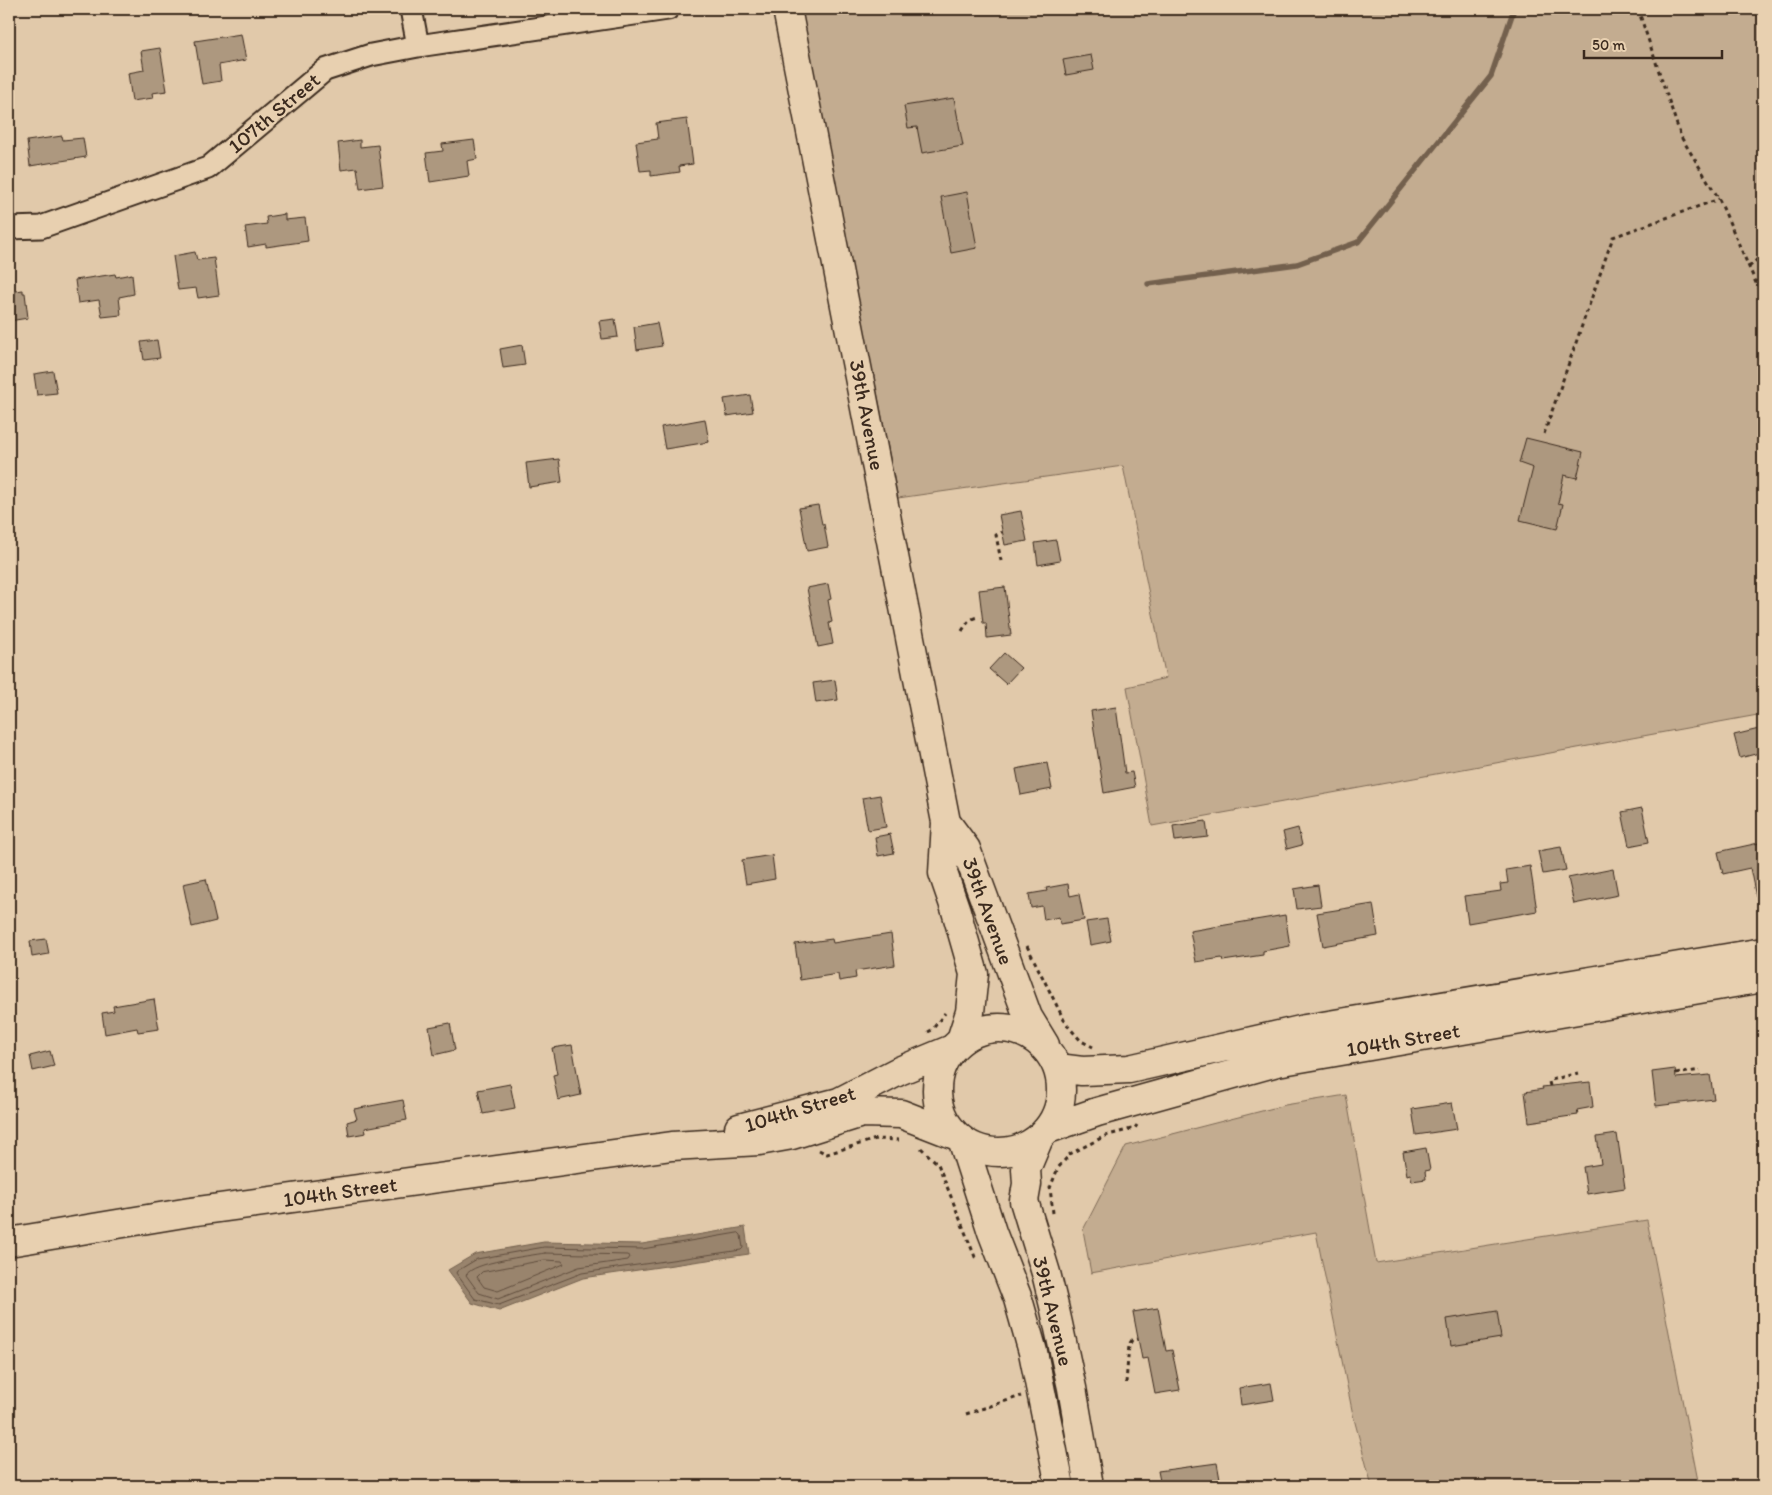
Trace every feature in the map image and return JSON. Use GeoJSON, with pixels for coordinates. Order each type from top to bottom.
{"type":"FeatureCollection","features":[{"type":"Feature","properties":{"kind":"main road","name":"39th Avenue"},"geometry":{"type":"LineString","coordinates":[[788,9],[946,822],[943,873],[974,974],[970,1012],[956,1045]]}},
{"type":"Feature","properties":{"kind":"main road","name":"39th Avenue"},"geometry":{"type":"LineString","coordinates":[[946,822],[966,849],[1028,1017],[1055,1063]]}},
{"type":"Feature","properties":{"kind":"main road","name":"104th Street"},"geometry":{"type":"LineString","coordinates":[[1055,1063],[1082,1071],[1129,1069],[1305,1029],[1763,952]]}},
{"type":"Feature","properties":{"kind":"main road","name":"104th Street"},"geometry":{"type":"LineString","coordinates":[[1044,1134],[1097,1112],[1277,1062],[1763,978]]}},
{"type":"Feature","properties":{"kind":"main road"},"geometry":{"type":"LineString","coordinates":[[1000,1028],[1020,1031],[1039,1042],[1055,1063],[1062,1089],[1059,1110],[1044,1134],[1022,1148],[1002,1153],[982,1151],[959,1138],[944,1119],[937,1102],[937,1083],[942,1065],[956,1045],[980,1031],[1000,1028]]}},
{"type":"Feature","properties":{"kind":"main road","name":"104th Street"},"geometry":{"type":"LineString","coordinates":[[672,1146],[839,1102],[899,1071],[956,1045]]}},
{"type":"Feature","properties":{"kind":"main road","name":"104th Street"},"geometry":{"type":"LineString","coordinates":[[9,1242],[190,1212],[672,1146],[759,1141],[792,1135],[862,1113],[901,1114],[959,1138]]}},
{"type":"Feature","properties":{"kind":"main road","name":"39th Avenue"},"geometry":{"type":"LineString","coordinates":[[1044,1134],[1026,1169],[1027,1184],[1024,1201],[1046,1273],[1072,1388],[1089,1486]]}},
{"type":"Feature","properties":{"kind":"main road","name":"39th Avenue"},"geometry":{"type":"LineString","coordinates":[[959,1138],[1018,1299],[1033,1352],[1060,1486]]}},
{"type":"Feature","properties":{"kind":"main road"},"geometry":{"type":"LineString","coordinates":[[1041,1394],[1072,1388]]}},
{"type":"Feature","properties":{"kind":"street"},"geometry":{"type":"LineString","coordinates":[[410,9],[418,46]]}},
{"type":"Feature","properties":{"kind":"street","name":"107th Street"},"geometry":{"type":"LineString","coordinates":[[9,228],[41,227],[208,168],[325,70],[371,55],[418,46],[668,9]]}},
{"type":"Feature","properties":{"kind":"path"},"geometry":{"type":"LineString","coordinates":[[1638,9],[1681,137],[1719,199],[1763,299]]}},
{"type":"Feature","properties":{"kind":"path"},"geometry":{"type":"LineString","coordinates":[[1544,434],[1613,237],[1719,199]]}},
{"type":"Feature","properties":{"kind":"path"},"geometry":{"type":"LineString","coordinates":[[1750,267],[1763,254]]}},
{"type":"Feature","properties":{"kind":"path"},"geometry":{"type":"LineString","coordinates":[[1001,561],[996,535],[1002,532]]}},
{"type":"Feature","properties":{"kind":"path"},"geometry":{"type":"LineString","coordinates":[[962,631],[968,622],[979,617]]}},
{"type":"Feature","properties":{"kind":"path"},"geometry":{"type":"LineString","coordinates":[[1025,944],[1030,950],[1066,1024],[1081,1041],[1099,1050]]}},
{"type":"Feature","properties":{"kind":"path"},"geometry":{"type":"LineString","coordinates":[[924,1034],[932,1030],[947,1010]]}},
{"type":"Feature","properties":{"kind":"path"},"geometry":{"type":"LineString","coordinates":[[1676,1074],[1700,1070]]}},
{"type":"Feature","properties":{"kind":"path"},"geometry":{"type":"LineString","coordinates":[[1550,1086],[1549,1082],[1551,1080],[1578,1073]]}},
{"type":"Feature","properties":{"kind":"path"},"geometry":{"type":"LineString","coordinates":[[1053,1214],[1050,1188],[1058,1168],[1070,1154],[1105,1136]]}},
{"type":"Feature","properties":{"kind":"path"},"geometry":{"type":"LineString","coordinates":[[827,1154],[876,1138],[897,1139],[906,1142]]}},
{"type":"Feature","properties":{"kind":"path"},"geometry":{"type":"LineString","coordinates":[[914,1145],[922,1148],[938,1164],[975,1257]]}},
{"type":"Feature","properties":{"kind":"path"},"geometry":{"type":"LineString","coordinates":[[1126,1383],[1129,1344],[1132,1340],[1138,1339]]}},
{"type":"Feature","properties":{"kind":"path"},"geometry":{"type":"LineString","coordinates":[[966,1414],[1020,1396],[1041,1394]]}},
{"type":"Feature","properties":{"kind":"shaded area"},"geometry":{"type":"Polygon","coordinates":[[[787,9],[1763,9],[1763,714],[1152,826],[1127,687],[1166,678],[1123,466],[898,498],[873,372],[859,375],[787,9]]]}},
{"type":"Feature","properties":{"kind":"shaded area"},"geometry":{"type":"Polygon","coordinates":[[[1346,1095],[1376,1263],[1647,1220],[1699,1486],[1372,1486],[1353,1415],[1316,1232],[1091,1273],[1083,1230],[1126,1146],[1285,1105],[1346,1095]]]}},
{"type":"Feature","properties":{"kind":"water"},"geometry":{"type":"Polygon","coordinates":[[[745,1227],[749,1254],[583,1278],[499,1311],[472,1303],[448,1270],[475,1254],[544,1242],[642,1244],[745,1227]]]}},
{"type":"Feature","properties":{"kind":"building"},"geometry":{"type":"Polygon","coordinates":[[[241,34],[246,60],[219,65],[221,81],[202,84],[195,41],[241,34]]]}},
{"type":"Feature","properties":{"kind":"building"},"geometry":{"type":"Polygon","coordinates":[[[160,48],[167,91],[152,93],[153,98],[132,101],[128,73],[144,70],[141,51],[160,48]]]}},
{"type":"Feature","properties":{"kind":"building"},"geometry":{"type":"Polygon","coordinates":[[[1091,55],[1094,70],[1066,75],[1063,60],[1091,55]]]}},
{"type":"Feature","properties":{"kind":"building"},"geometry":{"type":"Polygon","coordinates":[[[954,98],[963,146],[922,153],[917,127],[908,128],[904,106],[954,98]]]}},
{"type":"Feature","properties":{"kind":"building"},"geometry":{"type":"Polygon","coordinates":[[[687,119],[693,164],[679,166],[680,172],[651,176],[651,170],[640,171],[636,142],[658,139],[656,123],[687,119]]]}},
{"type":"Feature","properties":{"kind":"building"},"geometry":{"type":"Polygon","coordinates":[[[62,136],[63,140],[83,138],[86,157],[30,166],[27,141],[62,136]]]}},
{"type":"Feature","properties":{"kind":"building"},"geometry":{"type":"Polygon","coordinates":[[[360,140],[360,147],[378,145],[383,186],[360,189],[357,168],[341,170],[338,143],[360,140]]]}},
{"type":"Feature","properties":{"kind":"building"},"geometry":{"type":"Polygon","coordinates":[[[474,140],[477,159],[467,161],[469,176],[430,182],[426,153],[443,151],[442,144],[474,140]]]}},
{"type":"Feature","properties":{"kind":"building"},"geometry":{"type":"Polygon","coordinates":[[[967,192],[977,248],[951,253],[941,197],[967,192]]]}},
{"type":"Feature","properties":{"kind":"building"},"geometry":{"type":"Polygon","coordinates":[[[285,214],[285,220],[305,218],[308,241],[266,247],[266,244],[248,247],[245,227],[267,224],[266,217],[285,214]]]}},
{"type":"Feature","properties":{"kind":"building"},"geometry":{"type":"Polygon","coordinates":[[[195,252],[197,260],[214,258],[219,295],[198,298],[196,288],[178,290],[173,256],[195,252]]]}},
{"type":"Feature","properties":{"kind":"building"},"geometry":{"type":"Polygon","coordinates":[[[115,274],[116,277],[132,274],[134,294],[119,297],[121,315],[102,317],[99,300],[78,303],[75,280],[115,274]]]}},
{"type":"Feature","properties":{"kind":"building"},"geometry":{"type":"Polygon","coordinates":[[[23,290],[28,318],[9,321],[9,292],[23,290]]]}},
{"type":"Feature","properties":{"kind":"building"},"geometry":{"type":"Polygon","coordinates":[[[615,319],[618,337],[602,339],[599,321],[615,319]]]}},
{"type":"Feature","properties":{"kind":"building"},"geometry":{"type":"Polygon","coordinates":[[[657,323],[662,346],[637,350],[634,327],[657,323]]]}},
{"type":"Feature","properties":{"kind":"building"},"geometry":{"type":"Polygon","coordinates":[[[157,340],[160,358],[144,360],[141,342],[157,340]]]}},
{"type":"Feature","properties":{"kind":"building"},"geometry":{"type":"Polygon","coordinates":[[[522,345],[525,365],[503,368],[500,349],[522,345]]]}},
{"type":"Feature","properties":{"kind":"building"},"geometry":{"type":"Polygon","coordinates":[[[53,371],[57,393],[37,395],[34,374],[53,371]]]}},
{"type":"Feature","properties":{"kind":"building"},"geometry":{"type":"Polygon","coordinates":[[[750,395],[753,412],[727,416],[724,399],[750,395]]]}},
{"type":"Feature","properties":{"kind":"building"},"geometry":{"type":"Polygon","coordinates":[[[705,419],[709,442],[665,449],[661,427],[705,419]]]}},
{"type":"Feature","properties":{"kind":"building"},"geometry":{"type":"Polygon","coordinates":[[[1526,438],[1583,452],[1577,478],[1564,475],[1558,503],[1563,504],[1557,529],[1520,520],[1533,468],[1519,463],[1526,438]]]}},
{"type":"Feature","properties":{"kind":"building"},"geometry":{"type":"Polygon","coordinates":[[[559,459],[562,482],[529,487],[526,463],[559,459]]]}},
{"type":"Feature","properties":{"kind":"building"},"geometry":{"type":"Polygon","coordinates":[[[818,505],[828,547],[807,551],[799,508],[818,505]]]}},
{"type":"Feature","properties":{"kind":"building"},"geometry":{"type":"Polygon","coordinates":[[[1021,511],[1027,541],[1005,545],[999,515],[1021,511]]]}},
{"type":"Feature","properties":{"kind":"building"},"geometry":{"type":"Polygon","coordinates":[[[1056,540],[1060,561],[1038,565],[1035,543],[1056,540]]]}},
{"type":"Feature","properties":{"kind":"building"},"geometry":{"type":"Polygon","coordinates":[[[828,584],[831,599],[828,600],[832,622],[829,623],[833,644],[818,647],[807,588],[828,584]]]}},
{"type":"Feature","properties":{"kind":"building"},"geometry":{"type":"Polygon","coordinates":[[[1005,587],[1011,635],[987,638],[979,590],[1005,587]]]}},
{"type":"Feature","properties":{"kind":"building"},"geometry":{"type":"Polygon","coordinates":[[[1004,653],[1021,668],[1006,684],[989,669],[1004,653]]]}},
{"type":"Feature","properties":{"kind":"building"},"geometry":{"type":"Polygon","coordinates":[[[835,680],[838,700],[816,703],[813,683],[835,680]]]}},
{"type":"Feature","properties":{"kind":"building"},"geometry":{"type":"Polygon","coordinates":[[[1116,707],[1125,773],[1132,772],[1135,787],[1104,793],[1091,711],[1116,707]]]}},
{"type":"Feature","properties":{"kind":"building"},"geometry":{"type":"Polygon","coordinates":[[[1759,729],[1763,752],[1740,758],[1734,735],[1759,729]]]}},
{"type":"Feature","properties":{"kind":"building"},"geometry":{"type":"Polygon","coordinates":[[[1047,763],[1052,789],[1021,795],[1016,769],[1047,763]]]}},
{"type":"Feature","properties":{"kind":"building"},"geometry":{"type":"Polygon","coordinates":[[[880,795],[886,827],[868,830],[862,798],[880,795]]]}},
{"type":"Feature","properties":{"kind":"building"},"geometry":{"type":"Polygon","coordinates":[[[1642,808],[1649,842],[1629,846],[1622,812],[1642,808]]]}},
{"type":"Feature","properties":{"kind":"building"},"geometry":{"type":"Polygon","coordinates":[[[1206,821],[1208,837],[1175,841],[1173,826],[1206,821]]]}},
{"type":"Feature","properties":{"kind":"building"},"geometry":{"type":"Polygon","coordinates":[[[1298,828],[1302,845],[1287,849],[1283,832],[1298,828]]]}},
{"type":"Feature","properties":{"kind":"building"},"geometry":{"type":"Polygon","coordinates":[[[890,834],[894,853],[878,856],[875,837],[890,834]]]}},
{"type":"Feature","properties":{"kind":"building"},"geometry":{"type":"Polygon","coordinates":[[[1763,842],[1763,897],[1756,897],[1750,868],[1723,874],[1718,852],[1763,842]]]}},
{"type":"Feature","properties":{"kind":"building"},"geometry":{"type":"Polygon","coordinates":[[[1561,847],[1566,870],[1543,874],[1538,851],[1561,847]]]}},
{"type":"Feature","properties":{"kind":"building"},"geometry":{"type":"Polygon","coordinates":[[[772,855],[775,879],[746,884],[742,860],[772,855]]]}},
{"type":"Feature","properties":{"kind":"building"},"geometry":{"type":"Polygon","coordinates":[[[1530,866],[1537,911],[1468,923],[1464,896],[1501,891],[1500,884],[1508,883],[1506,870],[1530,866]]]}},
{"type":"Feature","properties":{"kind":"building"},"geometry":{"type":"Polygon","coordinates":[[[1613,869],[1618,895],[1574,904],[1568,878],[1613,869]]]}},
{"type":"Feature","properties":{"kind":"building"},"geometry":{"type":"Polygon","coordinates":[[[206,879],[216,921],[192,927],[183,884],[206,879]]]}},
{"type":"Feature","properties":{"kind":"building"},"geometry":{"type":"Polygon","coordinates":[[[1068,884],[1070,896],[1079,894],[1084,920],[1060,924],[1059,917],[1044,920],[1042,906],[1031,908],[1029,894],[1047,891],[1046,888],[1068,884]]]}},
{"type":"Feature","properties":{"kind":"building"},"geometry":{"type":"Polygon","coordinates":[[[1318,885],[1321,906],[1297,909],[1294,889],[1318,885]]]}},
{"type":"Feature","properties":{"kind":"building"},"geometry":{"type":"Polygon","coordinates":[[[1373,904],[1378,936],[1323,946],[1317,913],[1373,904]]]}},
{"type":"Feature","properties":{"kind":"building"},"geometry":{"type":"Polygon","coordinates":[[[1285,915],[1290,946],[1263,951],[1263,955],[1223,961],[1222,958],[1196,962],[1190,931],[1285,915]]]}},
{"type":"Feature","properties":{"kind":"building"},"geometry":{"type":"Polygon","coordinates":[[[1107,919],[1111,941],[1090,945],[1086,922],[1107,919]]]}},
{"type":"Feature","properties":{"kind":"building"},"geometry":{"type":"Polygon","coordinates":[[[891,934],[895,965],[855,971],[856,978],[839,981],[838,974],[800,980],[795,944],[832,939],[833,943],[891,934]]]}},
{"type":"Feature","properties":{"kind":"building"},"geometry":{"type":"Polygon","coordinates":[[[46,939],[49,954],[32,957],[30,941],[46,939]]]}},
{"type":"Feature","properties":{"kind":"building"},"geometry":{"type":"Polygon","coordinates":[[[154,999],[159,1029],[138,1032],[137,1028],[105,1034],[102,1013],[114,1011],[113,1006],[154,999]]]}},
{"type":"Feature","properties":{"kind":"building"},"geometry":{"type":"Polygon","coordinates":[[[450,1023],[455,1050],[434,1055],[429,1027],[450,1023]]]}},
{"type":"Feature","properties":{"kind":"building"},"geometry":{"type":"Polygon","coordinates":[[[572,1045],[581,1095],[558,1100],[553,1075],[557,1074],[552,1048],[572,1045]]]}},
{"type":"Feature","properties":{"kind":"building"},"geometry":{"type":"Polygon","coordinates":[[[50,1051],[54,1066],[33,1071],[30,1056],[50,1051]]]}},
{"type":"Feature","properties":{"kind":"building"},"geometry":{"type":"Polygon","coordinates":[[[1675,1069],[1676,1078],[1710,1075],[1714,1099],[1656,1106],[1652,1072],[1675,1069]]]}},
{"type":"Feature","properties":{"kind":"building"},"geometry":{"type":"Polygon","coordinates":[[[1590,1082],[1593,1107],[1577,1110],[1578,1115],[1529,1122],[1525,1092],[1543,1089],[1542,1087],[1590,1082]]]}},
{"type":"Feature","properties":{"kind":"building"},"geometry":{"type":"Polygon","coordinates":[[[510,1084],[515,1108],[483,1114],[478,1090],[510,1084]]]}},
{"type":"Feature","properties":{"kind":"building"},"geometry":{"type":"Polygon","coordinates":[[[403,1100],[407,1120],[365,1128],[366,1133],[349,1136],[347,1122],[357,1119],[354,1109],[403,1100]]]}},
{"type":"Feature","properties":{"kind":"building"},"geometry":{"type":"Polygon","coordinates":[[[1452,1103],[1457,1129],[1416,1135],[1412,1109],[1452,1103]]]}},
{"type":"Feature","properties":{"kind":"building"},"geometry":{"type":"Polygon","coordinates":[[[1617,1134],[1625,1188],[1587,1194],[1583,1167],[1601,1164],[1597,1137],[1617,1134]]]}},
{"type":"Feature","properties":{"kind":"building"},"geometry":{"type":"Polygon","coordinates":[[[1426,1148],[1430,1170],[1425,1171],[1426,1179],[1412,1181],[1410,1174],[1407,1175],[1403,1152],[1426,1148]]]}},
{"type":"Feature","properties":{"kind":"building"},"geometry":{"type":"Polygon","coordinates":[[[1158,1308],[1166,1351],[1172,1350],[1180,1390],[1155,1394],[1148,1358],[1142,1359],[1133,1312],[1158,1308]]]}},
{"type":"Feature","properties":{"kind":"building"},"geometry":{"type":"Polygon","coordinates":[[[1497,1311],[1501,1338],[1451,1346],[1447,1319],[1497,1311]]]}},
{"type":"Feature","properties":{"kind":"building"},"geometry":{"type":"Polygon","coordinates":[[[1271,1383],[1274,1400],[1241,1405],[1239,1388],[1271,1383]]]}},
{"type":"Feature","properties":{"kind":"building"},"geometry":{"type":"Polygon","coordinates":[[[1217,1463],[1221,1485],[1161,1486],[1158,1471],[1217,1463]]]}},
{"type":"Feature","properties":{"kind":"waterway"},"geometry":{"type":"LineString","coordinates":[[1148,284],[1297,264],[1358,242],[1491,76],[1514,9]]}}]}
